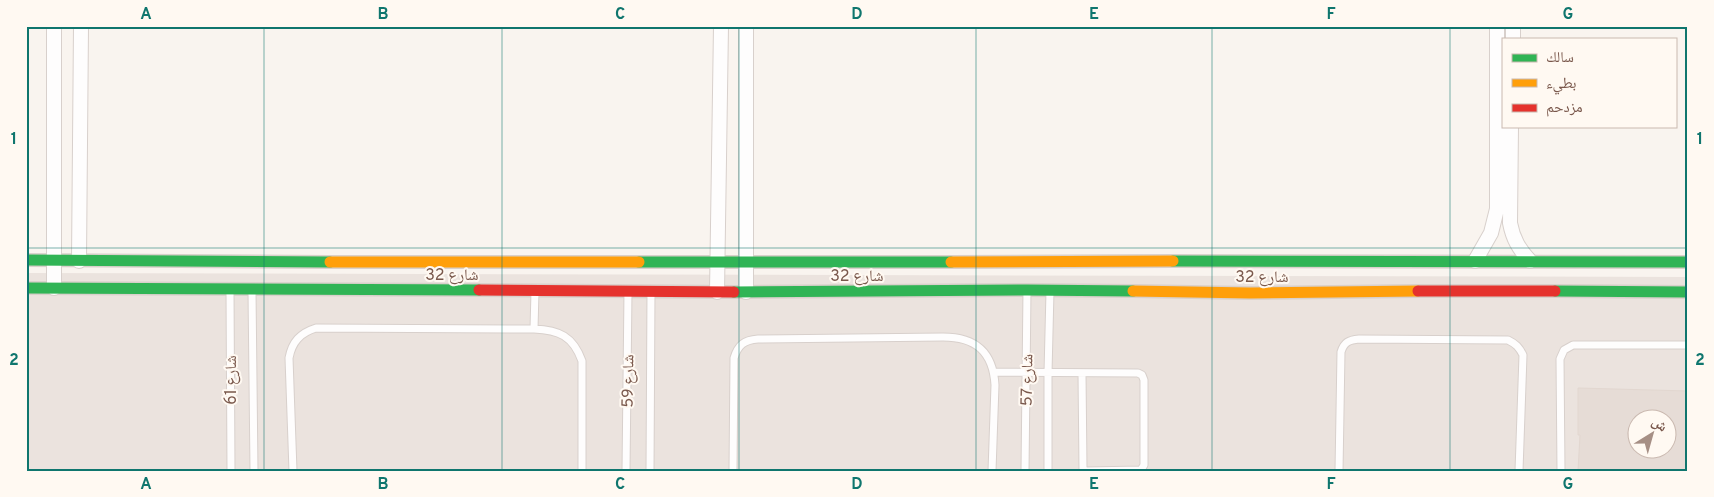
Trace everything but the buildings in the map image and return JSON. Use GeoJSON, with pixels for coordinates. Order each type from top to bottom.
{"type":"FeatureCollection","features":[{"type":"Feature","properties":{"kind":"main road","name":"شارع 32"},"geometry":{"type":"LineString","coordinates":[[26,260],[79,260],[230,276],[535,290],[746,292],[1050,276],[1250,293],[1473,290],[1688,292]]}},
{"type":"Feature","properties":{"kind":"main road","name":"شارع 32"},"geometry":{"type":"LineString","coordinates":[[26,288],[54,288],[230,276],[718,262],[1050,276],[1475,261],[1688,262]]}},
{"type":"Feature","properties":{"kind":"street"},"geometry":{"type":"LineString","coordinates":[[54,26],[54,288]]}},
{"type":"Feature","properties":{"kind":"street"},"geometry":{"type":"LineString","coordinates":[[79,260],[80,26]]}},
{"type":"Feature","properties":{"kind":"street"},"geometry":{"type":"LineString","coordinates":[[717,292],[721,26]]}},
{"type":"Feature","properties":{"kind":"street"},"geometry":{"type":"LineString","coordinates":[[746,26],[746,292]]}},
{"type":"Feature","properties":{"kind":"street"},"geometry":{"type":"LineString","coordinates":[[1475,261],[1491,233],[1497,209],[1497,26]]}},
{"type":"Feature","properties":{"kind":"street"},"geometry":{"type":"LineString","coordinates":[[1511,128],[1510,223],[1513,238],[1519,250],[1530,261]]}},
{"type":"Feature","properties":{"kind":"lane","name":"شارع 61"},"geometry":{"type":"LineString","coordinates":[[230,276],[231,471]]}},
{"type":"Feature","properties":{"kind":"lane","name":"شارع 61"},"geometry":{"type":"LineString","coordinates":[[252,276],[254,471]]}},
{"type":"Feature","properties":{"kind":"lane","name":"شارع 57"},"geometry":{"type":"LineString","coordinates":[[1025,471],[1027,276]]}},
{"type":"Feature","properties":{"kind":"lane","name":"شارع 57"},"geometry":{"type":"LineString","coordinates":[[1048,471],[1050,276]]}},
{"type":"Feature","properties":{"kind":"lane"},"geometry":{"type":"LineString","coordinates":[[534,330],[535,290]]}},
{"type":"Feature","properties":{"kind":"lane","name":"شارع 59"},"geometry":{"type":"LineString","coordinates":[[626,471],[628,290]]}},
{"type":"Feature","properties":{"kind":"lane","name":"شارع 59"},"geometry":{"type":"LineString","coordinates":[[650,471],[651,291]]}},
{"type":"Feature","properties":{"kind":"lane"},"geometry":{"type":"LineString","coordinates":[[294,471],[288,358],[294,342],[308,331],[316,328],[534,330],[556,332],[565,336],[576,347],[582,361],[582,471]]}},
{"type":"Feature","properties":{"kind":"lane"},"geometry":{"type":"LineString","coordinates":[[733,471],[734,358],[736,350],[742,344],[749,340],[954,337],[965,339],[980,348],[990,362],[994,372],[992,471]]}},
{"type":"Feature","properties":{"kind":"lane"},"geometry":{"type":"LineString","coordinates":[[1339,471],[1340,352],[1342,346],[1347,342],[1352,340],[1508,340],[1520,348],[1523,355],[1519,471]]}},
{"type":"Feature","properties":{"kind":"lane"},"geometry":{"type":"LineString","coordinates":[[1561,471],[1560,359],[1564,350],[1573,345],[1688,345]]}},
{"type":"Feature","properties":{"kind":"lane"},"geometry":{"type":"LineString","coordinates":[[994,372],[1138,373],[1143,376],[1144,454],[1142,469],[1139,471],[1086,471],[1083,469],[1082,373]]}},
{"type":"Feature","properties":{"kind":"shaded area"},"geometry":{"type":"Polygon","coordinates":[[[26,273],[1688,277],[1688,471],[26,471],[26,273]]]}},
{"type":"Feature","properties":{"kind":"traffic: fast"},"geometry":{"type":"LineString","coordinates":[[26,260],[330,262]]}},
{"type":"Feature","properties":{"kind":"traffic: fast"},"geometry":{"type":"LineString","coordinates":[[1173,261],[1688,262]]}},
{"type":"Feature","properties":{"kind":"traffic: fast"},"geometry":{"type":"LineString","coordinates":[[639,262],[951,262]]}},
{"type":"Feature","properties":{"kind":"traffic: fast"},"geometry":{"type":"LineString","coordinates":[[26,288],[479,290]]}},
{"type":"Feature","properties":{"kind":"traffic: fast"},"geometry":{"type":"LineString","coordinates":[[734,292],[1133,291]]}},
{"type":"Feature","properties":{"kind":"traffic: fast"},"geometry":{"type":"LineString","coordinates":[[1555,291],[1688,292]]}},
{"type":"Feature","properties":{"kind":"traffic: slow"},"geometry":{"type":"LineString","coordinates":[[951,262],[1173,261]]}},
{"type":"Feature","properties":{"kind":"traffic: slow"},"geometry":{"type":"LineString","coordinates":[[330,262],[639,262]]}},
{"type":"Feature","properties":{"kind":"traffic: slow"},"geometry":{"type":"LineString","coordinates":[[1133,291],[1250,293],[1418,291]]}},
{"type":"Feature","properties":{"kind":"traffic: jam"},"geometry":{"type":"LineString","coordinates":[[479,290],[734,292]]}},
{"type":"Feature","properties":{"kind":"traffic: jam"},"geometry":{"type":"LineString","coordinates":[[1418,291],[1555,291]]}}]}
